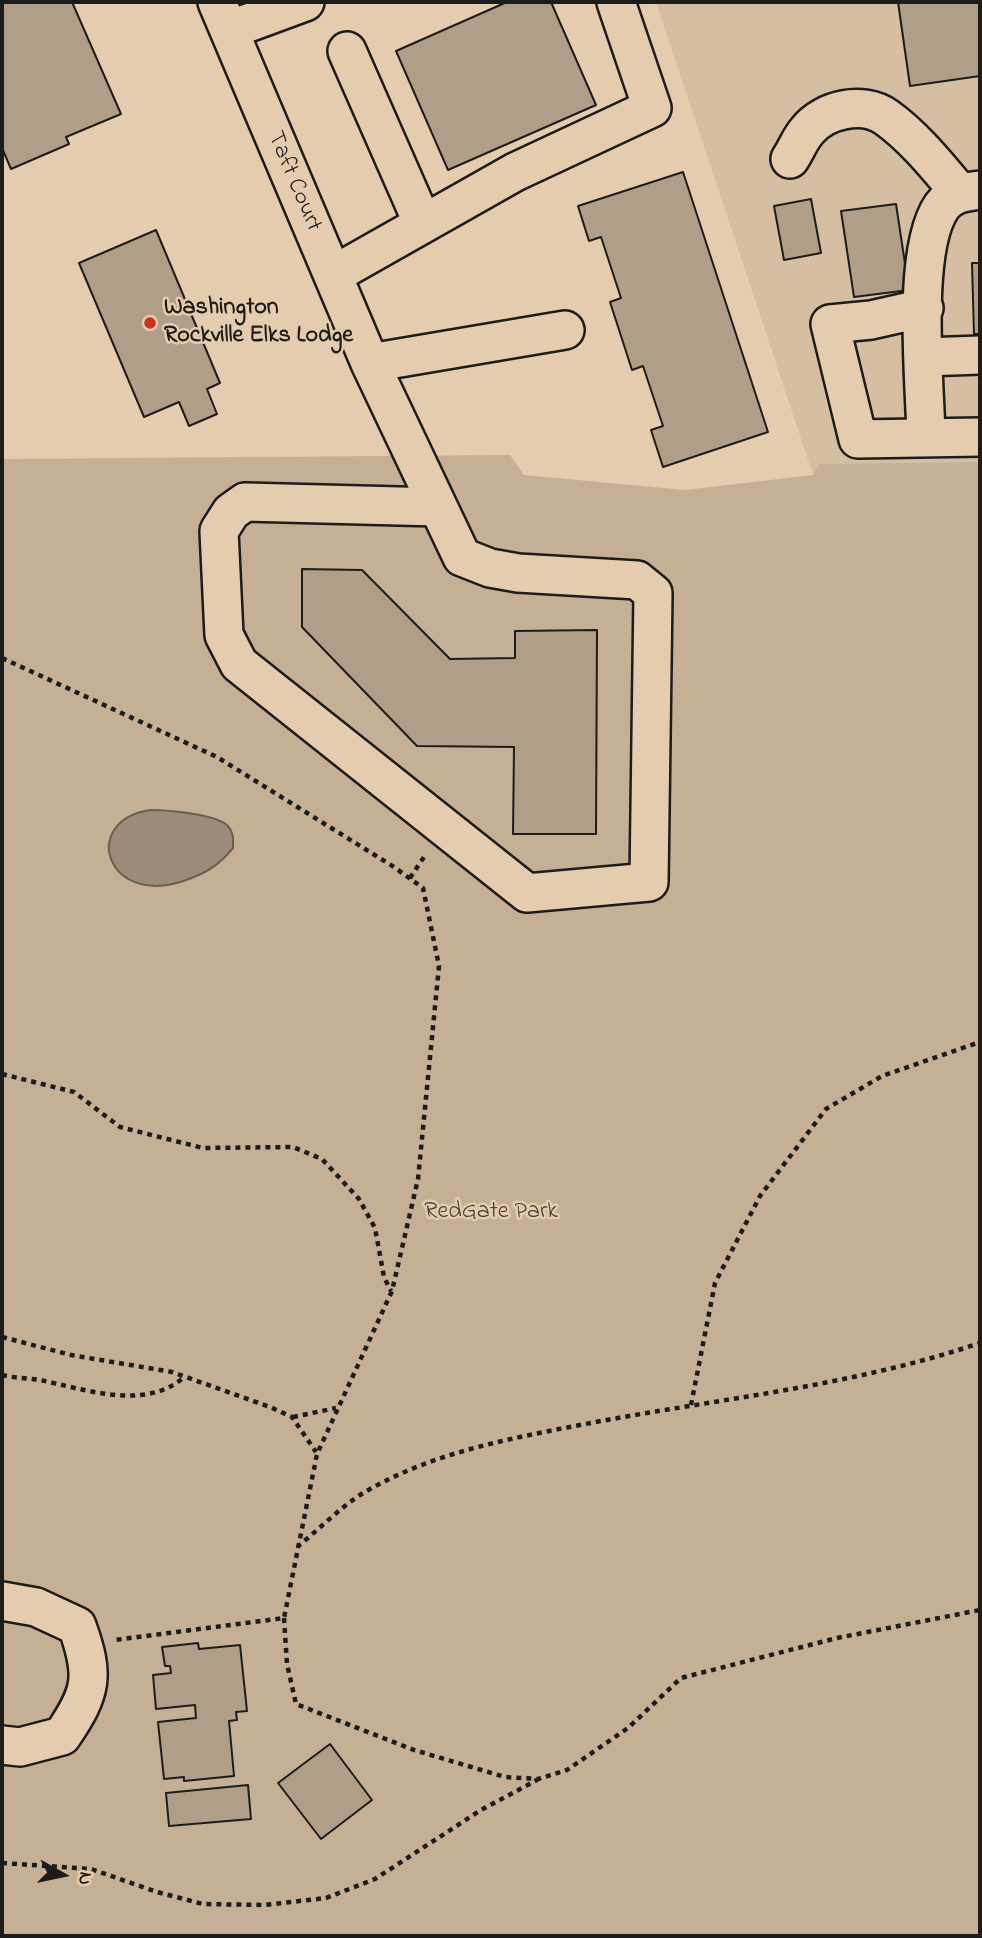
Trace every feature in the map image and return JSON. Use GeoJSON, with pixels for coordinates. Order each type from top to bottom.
{"type":"FeatureCollection","features":[{"type":"Feature","properties":{"kind":"street"},"geometry":{"type":"LineString","coordinates":[[223,16],[305,2]]}},
{"type":"Feature","properties":{"kind":"street"},"geometry":{"type":"LineString","coordinates":[[333,275],[514,172],[652,108],[616,2]]}},
{"type":"Feature","properties":{"kind":"street","name":"Taft Court"},"geometry":{"type":"LineString","coordinates":[[223,16],[370,363],[438,507],[461,557],[481,565],[518,573],[637,580],[653,593],[649,882],[527,893],[239,664],[224,635],[219,544],[219,531],[232,512],[245,502],[438,507]]}},
{"type":"Feature","properties":{"kind":"street"},"geometry":{"type":"LineString","coordinates":[[347,51],[423,224]]}},
{"type":"Feature","properties":{"kind":"street"},"geometry":{"type":"LineString","coordinates":[[790,159],[808,129],[831,111],[854,109],[884,116],[970,191],[942,206],[927,242],[923,308],[926,438]]}},
{"type":"Feature","properties":{"kind":"street"},"geometry":{"type":"LineString","coordinates":[[923,308],[871,320],[830,324],[858,439],[980,437]]}},
{"type":"Feature","properties":{"kind":"street"},"geometry":{"type":"LineString","coordinates":[[370,363],[565,330]]}},
{"type":"Feature","properties":{"kind":"street"},"geometry":{"type":"LineString","coordinates":[[924,357],[980,355]]}},
{"type":"Feature","properties":{"kind":"street"},"geometry":{"type":"LineString","coordinates":[[2,1601],[36,1607],[77,1626],[89,1659],[84,1704],[62,1736],[20,1747],[2,1745]]}},
{"type":"Feature","properties":{"kind":"path"},"geometry":{"type":"LineString","coordinates":[[2,657],[217,757],[394,867],[422,888],[439,966],[418,1179],[391,1291],[317,1454],[284,1618],[287,1664],[296,1704],[414,1750],[505,1777],[538,1779]]}},
{"type":"Feature","properties":{"kind":"path"},"geometry":{"type":"LineString","coordinates":[[691,1405],[715,1283],[761,1196],[826,1109],[882,1076],[980,1042]]}},
{"type":"Feature","properties":{"kind":"path"},"geometry":{"type":"LineString","coordinates":[[2,1074],[74,1092],[120,1127],[203,1148],[293,1147],[322,1159],[359,1199],[370,1218],[375,1228],[384,1277],[391,1291]]}},
{"type":"Feature","properties":{"kind":"path"},"geometry":{"type":"LineString","coordinates":[[2,1336],[71,1355],[172,1372],[270,1406],[292,1417],[317,1454]]}},
{"type":"Feature","properties":{"kind":"path"},"geometry":{"type":"LineString","coordinates":[[297,1548],[371,1488],[471,1446],[691,1405],[814,1388],[922,1363],[980,1343]]}},
{"type":"Feature","properties":{"kind":"path"},"geometry":{"type":"LineString","coordinates":[[2,1375],[109,1394],[141,1396],[174,1386],[183,1378]]}},
{"type":"Feature","properties":{"kind":"path"},"geometry":{"type":"LineString","coordinates":[[292,1417],[337,1408]]}},
{"type":"Feature","properties":{"kind":"path"},"geometry":{"type":"LineString","coordinates":[[2,1863],[91,1869],[157,1892],[203,1903],[265,1905],[326,1898],[375,1879],[481,1810],[538,1779],[567,1770],[628,1728],[681,1678],[837,1638],[980,1610]]}},
{"type":"Feature","properties":{"kind":"path"},"geometry":{"type":"LineString","coordinates":[[82,1641],[138,1639],[284,1618]]}},
{"type":"Feature","properties":{"kind":"shaded area"},"geometry":{"type":"Polygon","coordinates":[[[656,2],[980,2],[980,462],[819,464],[813,475],[656,2]]]}},
{"type":"Feature","properties":{"kind":"shaded area"},"geometry":{"type":"Polygon","coordinates":[[[150,810],[191,814],[222,822],[231,831],[233,848],[213,867],[189,879],[161,886],[138,883],[122,874],[112,861],[109,845],[114,830],[128,817],[150,810]]]}},
{"type":"Feature","properties":{"kind":"green space","name":"RedGate Park"},"geometry":{"type":"Polygon","coordinates":[[[510,455],[524,475],[685,490],[813,475],[819,464],[980,462],[980,1936],[2,1936],[2,459],[510,455]]]}},
{"type":"Feature","properties":{"kind":"building"},"geometry":{"type":"Polygon","coordinates":[[[2,2],[72,2],[121,114],[66,137],[69,144],[11,169],[2,148],[2,2]]]}},
{"type":"Feature","properties":{"kind":"building"},"geometry":{"type":"Polygon","coordinates":[[[507,2],[551,2],[596,105],[448,170],[396,51],[507,2]]]}},
{"type":"Feature","properties":{"kind":"building"},"geometry":{"type":"Polygon","coordinates":[[[898,2],[980,2],[980,76],[910,86],[898,2]]]}},
{"type":"Feature","properties":{"kind":"building"},"geometry":{"type":"Polygon","coordinates":[[[683,172],[768,432],[663,467],[651,430],[663,426],[643,366],[632,370],[610,302],[621,298],[601,237],[589,241],[578,206],[683,172]]]}},
{"type":"Feature","properties":{"kind":"building"},"geometry":{"type":"Polygon","coordinates":[[[811,199],[821,253],[784,260],[774,206],[811,199]]]}},
{"type":"Feature","properties":{"kind":"building"},"geometry":{"type":"Polygon","coordinates":[[[896,204],[909,290],[854,297],[841,211],[896,204]]]}},
{"type":"Feature","properties":{"kind":"building","name":"Washington Rockville Elks Lodge"},"geometry":{"type":"Polygon","coordinates":[[[156,230],[220,383],[207,389],[217,414],[189,426],[179,402],[144,417],[79,263],[156,230]]]}},
{"type":"Feature","properties":{"kind":"building"},"geometry":{"type":"Polygon","coordinates":[[[972,263],[980,263],[980,334],[974,334],[972,263]]]}},
{"type":"Feature","properties":{"kind":"building"},"geometry":{"type":"Polygon","coordinates":[[[302,569],[362,570],[450,659],[515,658],[515,631],[597,630],[596,834],[513,834],[514,747],[417,746],[302,627],[302,569]]]}},
{"type":"Feature","properties":{"kind":"building"},"geometry":{"type":"Polygon","coordinates":[[[198,1643],[199,1649],[240,1645],[247,1711],[236,1712],[237,1720],[229,1721],[234,1776],[184,1781],[184,1777],[164,1779],[158,1722],[196,1718],[195,1705],[156,1709],[153,1675],[171,1673],[170,1666],[165,1666],[162,1647],[198,1643]]]}},
{"type":"Feature","properties":{"kind":"building"},"geometry":{"type":"Polygon","coordinates":[[[330,1744],[372,1800],[321,1839],[278,1783],[330,1744]]]}},
{"type":"Feature","properties":{"kind":"building"},"geometry":{"type":"Polygon","coordinates":[[[248,1785],[251,1819],[169,1826],[166,1793],[248,1785]]]}},
{"type":"Feature","properties":{"kind":"place","name":"Washington Rockville Elks Lodge"},"geometry":{"type":"Point","coordinates":[150,323]}}]}
